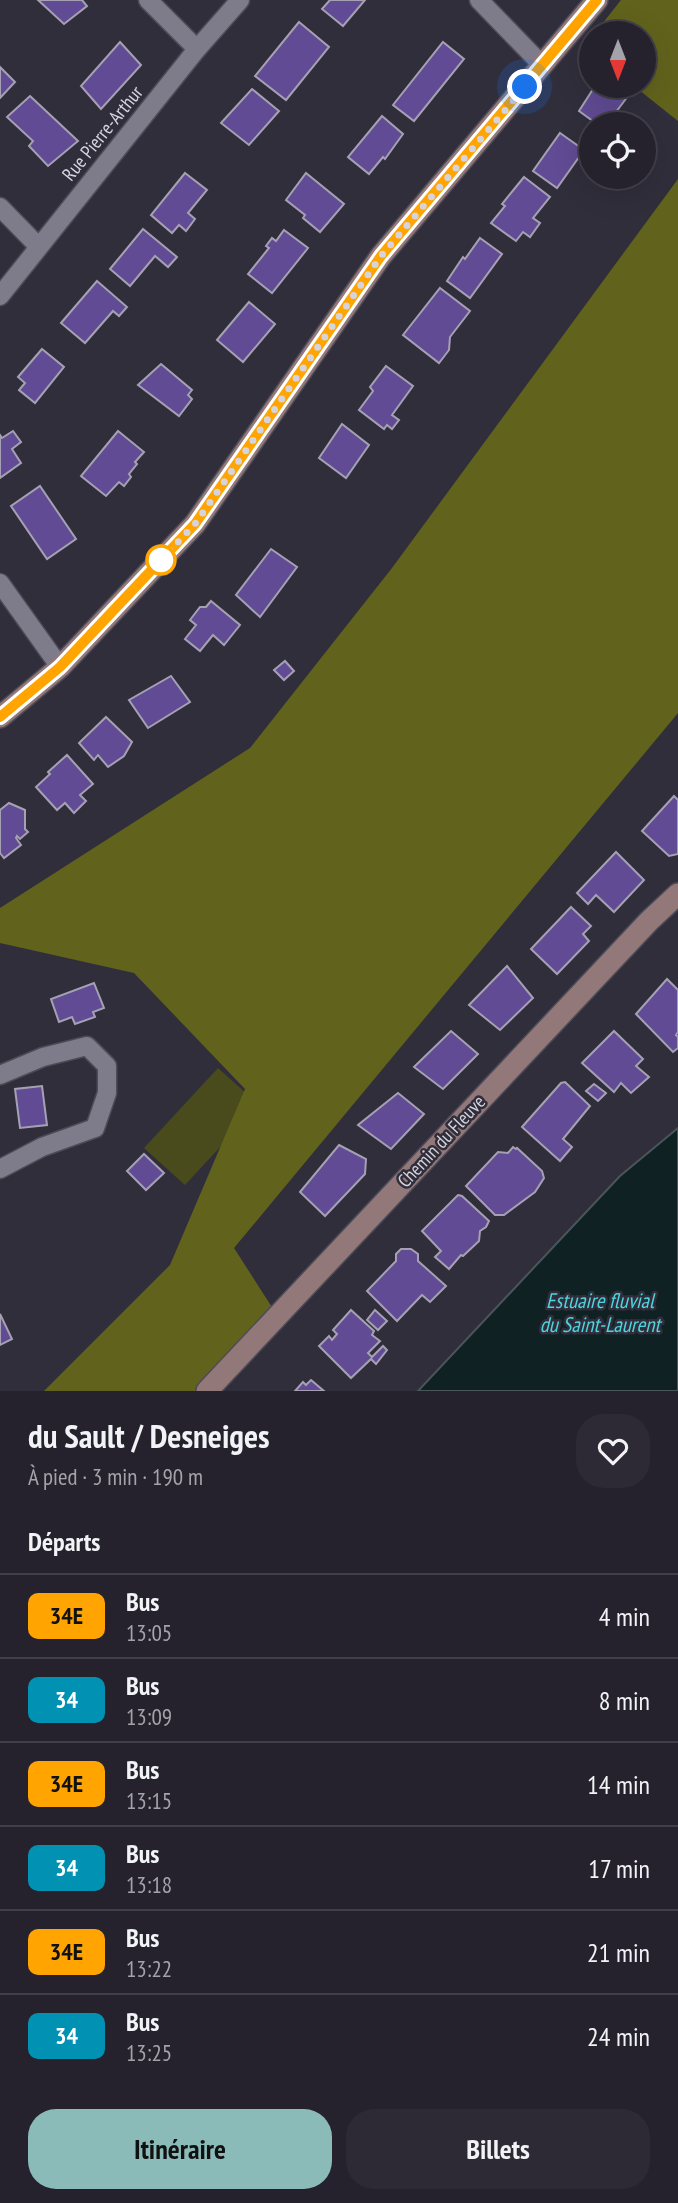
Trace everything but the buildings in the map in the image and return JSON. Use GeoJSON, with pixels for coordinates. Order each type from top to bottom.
{"type":"FeatureCollection","features":[{"type":"Feature","properties":{"kind":"street"},"geometry":{"type":"LineString","coordinates":[[148,0],[197,49]]}},
{"type":"Feature","properties":{"kind":"street","name":"Rue Pierre-Arthur"},"geometry":{"type":"LineString","coordinates":[[0,296],[197,49],[240,0]]}},
{"type":"Feature","properties":{"kind":"street"},"geometry":{"type":"LineString","coordinates":[[479,0],[543,66]]}},
{"type":"Feature","properties":{"kind":"street"},"geometry":{"type":"LineString","coordinates":[[0,717],[60,667],[195,524],[381,256],[597,0]]}},
{"type":"Feature","properties":{"kind":"street"},"geometry":{"type":"LineString","coordinates":[[0,207],[38,246]]}},
{"type":"Feature","properties":{"kind":"street"},"geometry":{"type":"LineString","coordinates":[[0,583],[60,667]]}},
{"type":"Feature","properties":{"kind":"street","name":"Chemin du Fleuve"},"geometry":{"type":"LineString","coordinates":[[207,1391],[592,981],[678,894]]}},
{"type":"Feature","properties":{"kind":"street"},"geometry":{"type":"LineString","coordinates":[[0,1075],[43,1057],[87,1046],[107,1066],[107,1093],[95,1128],[42,1147],[0,1169]]}},
{"type":"Feature","properties":{"kind":"shaded area"},"geometry":{"type":"Polygon","coordinates":[[[621,0],[678,0],[678,121],[649,98],[656,98],[656,21],[604,21],[621,0]]]}},
{"type":"Feature","properties":{"kind":"shaded area"},"geometry":{"type":"Polygon","coordinates":[[[678,179],[678,713],[234,1248],[277,1315],[207,1391],[44,1391],[170,1265],[245,1089],[134,973],[0,943],[0,908],[250,748],[392,568],[678,179]]]}},
{"type":"Feature","properties":{"kind":"shaded area"},"geometry":{"type":"Polygon","coordinates":[[[218,1068],[259,1105],[185,1185],[144,1148],[218,1068]]]}},
{"type":"Feature","properties":{"kind":"water","name":"Estuaire fluvial du Saint-Laurent"},"geometry":{"type":"Polygon","coordinates":[[[678,1128],[678,1391],[418,1391],[620,1176],[678,1128]]]}},
{"type":"Feature","properties":{"kind":"bus line","name":"34E"},"geometry":{"type":"LineString","coordinates":[[0,717],[60,667],[195,524],[381,256],[597,0]]}},
{"type":"Feature","properties":{"kind":"route"},"geometry":{"type":"LineString","coordinates":[[161,560],[195,524],[381,256],[525,87]]}}]}
